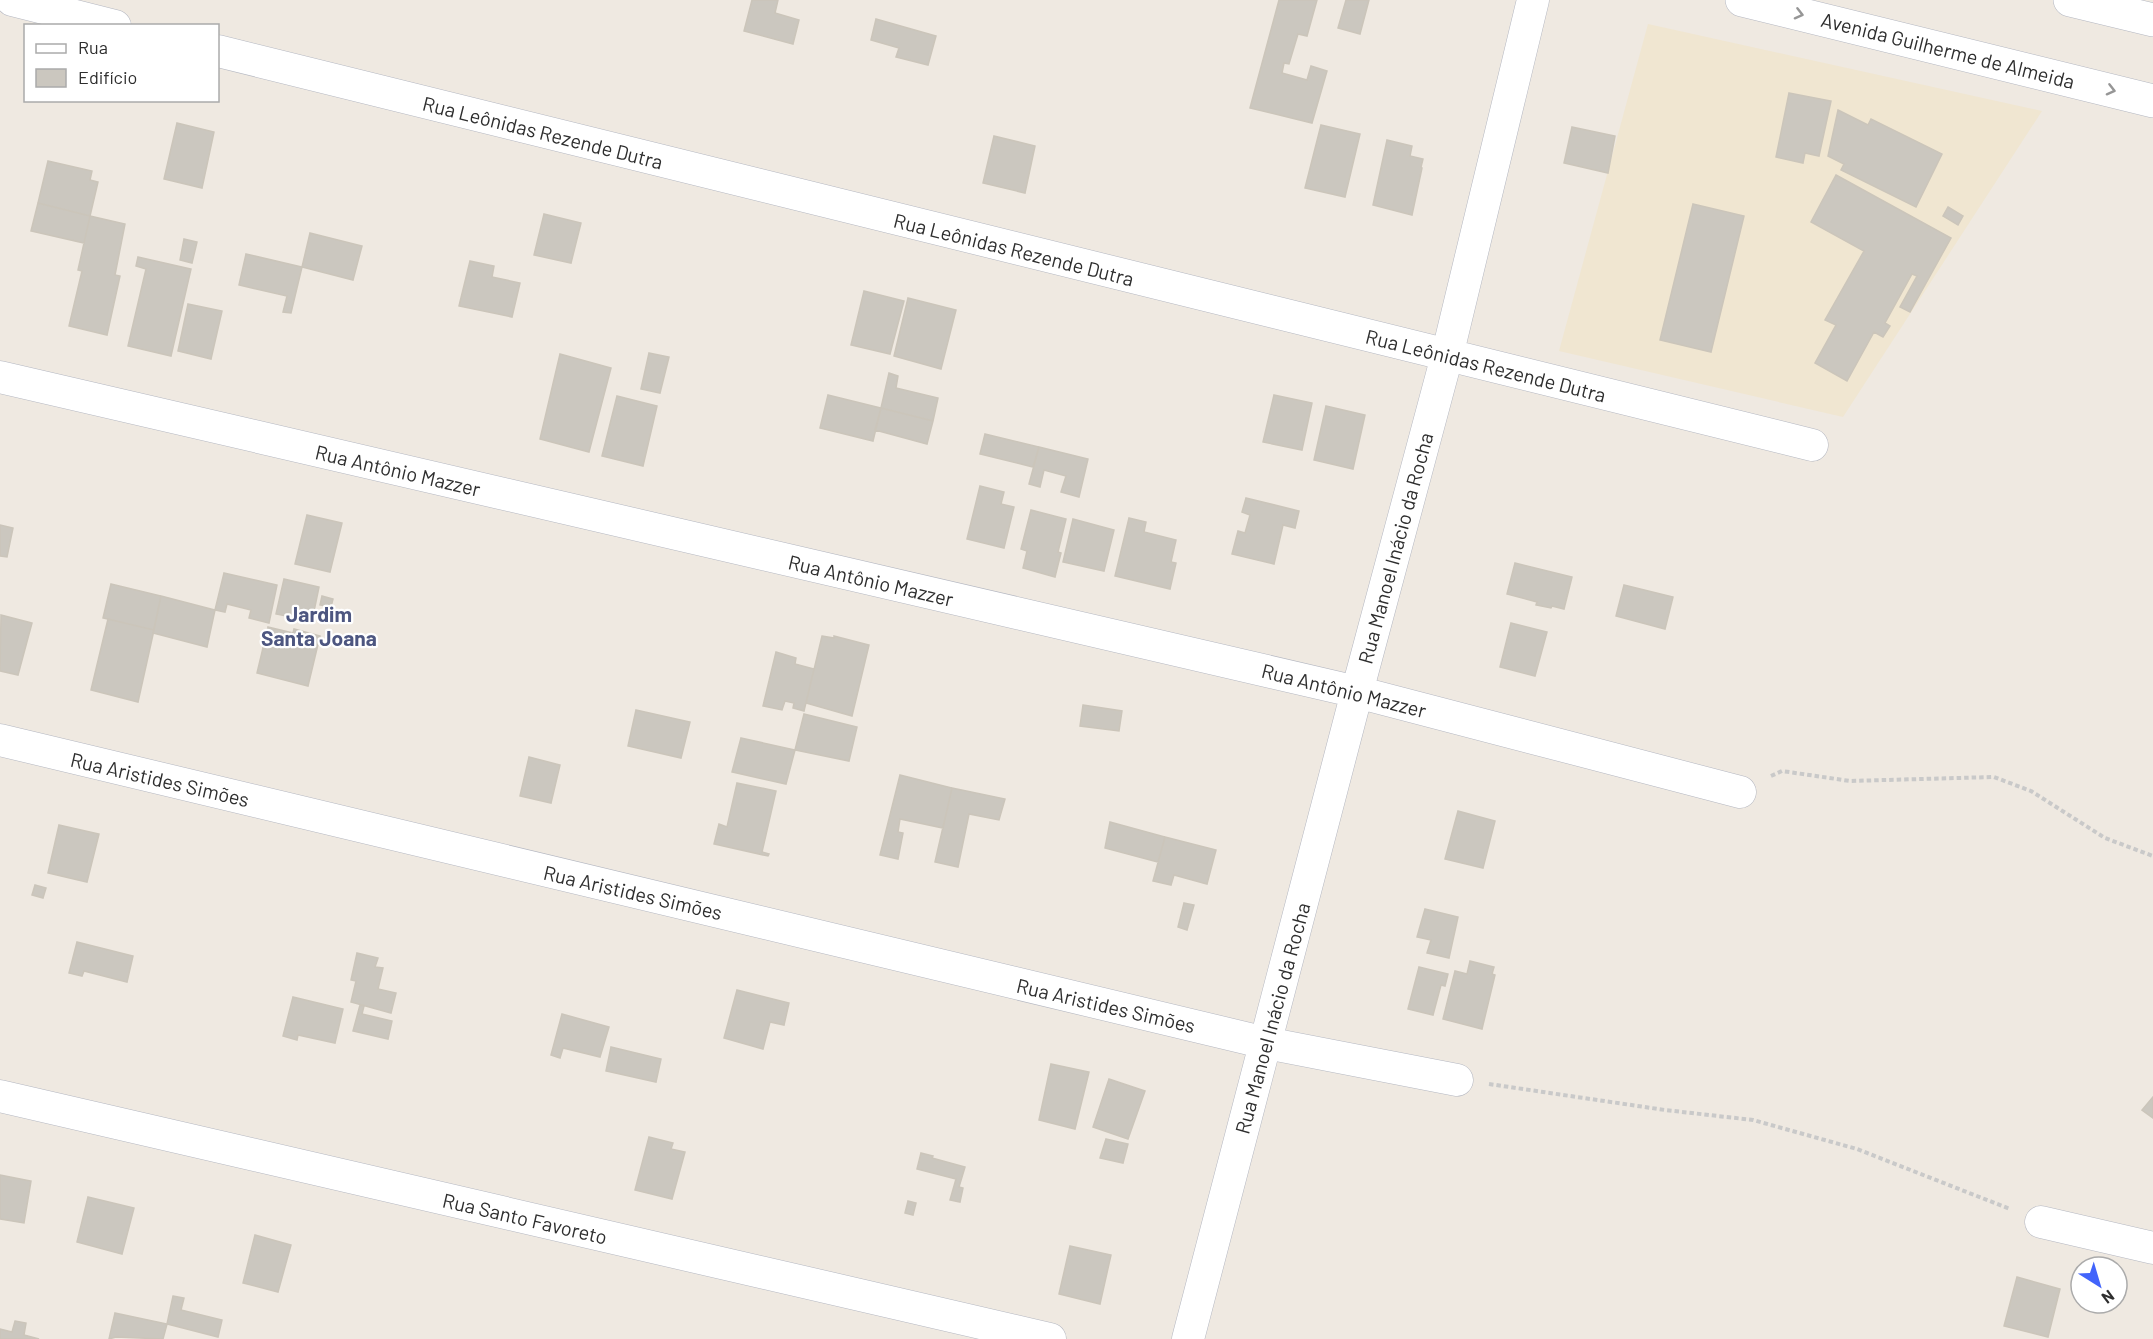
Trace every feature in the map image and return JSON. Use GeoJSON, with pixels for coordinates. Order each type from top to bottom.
{"type":"FeatureCollection","features":[{"type":"Feature","properties":{"kind":"street"},"geometry":{"type":"LineString","coordinates":[[12,0],[107,24]]}},
{"type":"Feature","properties":{"kind":"street","name":"Rua Manoel Inácio da Rocha"},"geometry":{"type":"LineString","coordinates":[[1188,1339],[1447,356],[1533,0]]}},
{"type":"Feature","properties":{"kind":"street","name":"Avenida Guilherme de Almeida"},"geometry":{"type":"LineString","coordinates":[[1742,0],[2153,101]]}},
{"type":"Feature","properties":{"kind":"street"},"geometry":{"type":"LineString","coordinates":[[2070,0],[2153,20]]}},
{"type":"Feature","properties":{"kind":"street","name":"Rua Leônidas Rezende Dutra"},"geometry":{"type":"LineString","coordinates":[[219,51],[1812,445]]}},
{"type":"Feature","properties":{"kind":"street","name":"Rua Antônio Mazzer"},"geometry":{"type":"LineString","coordinates":[[0,378],[1357,692],[1740,792]]}},
{"type":"Feature","properties":{"kind":"street","name":"Rua Aristides Simões"},"geometry":{"type":"LineString","coordinates":[[0,740],[1266,1043],[1457,1080]]}},
{"type":"Feature","properties":{"kind":"street","name":"Rua Santo Favoreto"},"geometry":{"type":"LineString","coordinates":[[0,1096],[1050,1339]]}},
{"type":"Feature","properties":{"kind":"street"},"geometry":{"type":"LineString","coordinates":[[2041,1222],[2153,1248]]}},
{"type":"Feature","properties":{"kind":"path"},"geometry":{"type":"LineString","coordinates":[[1740,792],[1782,771],[1850,781],[1994,777],[2031,791],[2105,838],[2153,856]]}},
{"type":"Feature","properties":{"kind":"path"},"geometry":{"type":"LineString","coordinates":[[1457,1080],[1665,1110],[1753,1120],[1857,1149],[2041,1222]]}},
{"type":"Feature","properties":{"kind":"shaded area"},"geometry":{"type":"Polygon","coordinates":[[[1648,24],[2042,111],[1843,417],[1559,351],[1648,24]]]}},
{"type":"Feature","properties":{"kind":"building"},"geometry":{"type":"Polygon","coordinates":[[[752,0],[778,0],[775,13],[799,20],[793,44],[744,31],[752,0]]]}},
{"type":"Feature","properties":{"kind":"building"},"geometry":{"type":"Polygon","coordinates":[[[1279,0],[1317,0],[1307,36],[1298,34],[1289,64],[1284,63],[1282,73],[1307,80],[1311,66],[1327,71],[1312,123],[1250,108],[1279,0]]]}},
{"type":"Feature","properties":{"kind":"building"},"geometry":{"type":"Polygon","coordinates":[[[1346,0],[1369,0],[1360,34],[1338,28],[1346,0]]]}},
{"type":"Feature","properties":{"kind":"building"},"geometry":{"type":"Polygon","coordinates":[[[876,19],[936,36],[928,65],[896,57],[899,48],[871,40],[876,19]]]}},
{"type":"Feature","properties":{"kind":"building"},"geometry":{"type":"Polygon","coordinates":[[[1789,93],[1831,101],[1819,156],[1805,153],[1803,163],[1776,157],[1789,93]]]}},
{"type":"Feature","properties":{"kind":"building"},"geometry":{"type":"Polygon","coordinates":[[[1838,110],[1868,125],[1871,119],[1942,154],[1916,207],[1841,170],[1844,164],[1828,156],[1838,110]]]}},
{"type":"Feature","properties":{"kind":"building"},"geometry":{"type":"Polygon","coordinates":[[[177,123],[214,132],[202,188],[164,179],[177,123]]]}},
{"type":"Feature","properties":{"kind":"building"},"geometry":{"type":"Polygon","coordinates":[[[1321,125],[1360,134],[1345,197],[1305,188],[1321,125]]]}},
{"type":"Feature","properties":{"kind":"building"},"geometry":{"type":"Polygon","coordinates":[[[1572,127],[1615,136],[1608,173],[1564,163],[1572,127]]]}},
{"type":"Feature","properties":{"kind":"building"},"geometry":{"type":"Polygon","coordinates":[[[994,136],[1035,146],[1025,193],[983,183],[994,136]]]}},
{"type":"Feature","properties":{"kind":"building"},"geometry":{"type":"Polygon","coordinates":[[[1387,140],[1412,146],[1410,156],[1423,159],[1412,215],[1373,205],[1387,140]]]}},
{"type":"Feature","properties":{"kind":"building"},"geometry":{"type":"Polygon","coordinates":[[[48,161],[92,171],[90,180],[98,182],[90,216],[38,203],[48,161]]]}},
{"type":"Feature","properties":{"kind":"building"},"geometry":{"type":"Polygon","coordinates":[[[1836,175],[1951,238],[1910,312],[1900,307],[1917,276],[1912,274],[1885,323],[1890,326],[1883,337],[1874,332],[1847,381],[1815,363],[1836,325],[1825,320],[1864,251],[1811,222],[1836,175]]]}},
{"type":"Feature","properties":{"kind":"building"},"geometry":{"type":"Polygon","coordinates":[[[38,203],[90,216],[84,243],[31,231],[38,203]]]}},
{"type":"Feature","properties":{"kind":"building"},"geometry":{"type":"Polygon","coordinates":[[[1693,204],[1744,216],[1711,352],[1660,340],[1693,204]]]}},
{"type":"Feature","properties":{"kind":"building"},"geometry":{"type":"Polygon","coordinates":[[[1948,207],[1963,216],[1958,225],[1943,216],[1948,207]]]}},
{"type":"Feature","properties":{"kind":"building"},"geometry":{"type":"Polygon","coordinates":[[[544,214],[581,223],[571,263],[534,255],[544,214]]]}},
{"type":"Feature","properties":{"kind":"building"},"geometry":{"type":"Polygon","coordinates":[[[90,216],[125,224],[115,275],[120,276],[107,335],[69,326],[82,271],[78,270],[90,216]]]}},
{"type":"Feature","properties":{"kind":"building"},"geometry":{"type":"Polygon","coordinates":[[[310,233],[362,246],[353,280],[302,267],[310,233]]]}},
{"type":"Feature","properties":{"kind":"building"},"geometry":{"type":"Polygon","coordinates":[[[184,239],[197,242],[192,263],[180,260],[184,239]]]}},
{"type":"Feature","properties":{"kind":"building"},"geometry":{"type":"Polygon","coordinates":[[[246,254],[302,267],[291,313],[283,312],[287,296],[239,285],[246,254]]]}},
{"type":"Feature","properties":{"kind":"building"},"geometry":{"type":"Polygon","coordinates":[[[138,257],[191,269],[171,356],[128,346],[146,269],[136,266],[138,257]]]}},
{"type":"Feature","properties":{"kind":"building"},"geometry":{"type":"Polygon","coordinates":[[[470,261],[494,266],[492,277],[520,283],[512,317],[459,306],[470,261]]]}},
{"type":"Feature","properties":{"kind":"building"},"geometry":{"type":"Polygon","coordinates":[[[864,291],[904,301],[890,354],[851,345],[864,291]]]}},
{"type":"Feature","properties":{"kind":"building"},"geometry":{"type":"Polygon","coordinates":[[[908,298],[956,310],[941,369],[894,356],[908,298]]]}},
{"type":"Feature","properties":{"kind":"building"},"geometry":{"type":"Polygon","coordinates":[[[188,304],[222,311],[211,359],[178,351],[188,304]]]}},
{"type":"Feature","properties":{"kind":"building"},"geometry":{"type":"Polygon","coordinates":[[[649,353],[669,357],[660,393],[641,389],[649,353]]]}},
{"type":"Feature","properties":{"kind":"building"},"geometry":{"type":"Polygon","coordinates":[[[560,354],[611,368],[589,452],[540,439],[560,354]]]}},
{"type":"Feature","properties":{"kind":"building"},"geometry":{"type":"Polygon","coordinates":[[[889,373],[898,376],[896,388],[938,398],[933,421],[881,408],[889,373]]]}},
{"type":"Feature","properties":{"kind":"building"},"geometry":{"type":"Polygon","coordinates":[[[828,395],[881,408],[873,441],[820,428],[828,395]]]}},
{"type":"Feature","properties":{"kind":"building"},"geometry":{"type":"Polygon","coordinates":[[[1274,395],[1312,403],[1302,450],[1263,442],[1274,395]]]}},
{"type":"Feature","properties":{"kind":"building"},"geometry":{"type":"Polygon","coordinates":[[[617,396],[657,406],[643,466],[602,456],[617,396]]]}},
{"type":"Feature","properties":{"kind":"building"},"geometry":{"type":"Polygon","coordinates":[[[1326,406],[1365,415],[1353,469],[1314,460],[1326,406]]]}},
{"type":"Feature","properties":{"kind":"building"},"geometry":{"type":"Polygon","coordinates":[[[881,408],[933,421],[927,444],[875,430],[881,408]]]}},
{"type":"Feature","properties":{"kind":"building"},"geometry":{"type":"Polygon","coordinates":[[[985,434],[1039,447],[1033,467],[980,454],[985,434]]]}},
{"type":"Feature","properties":{"kind":"building"},"geometry":{"type":"Polygon","coordinates":[[[1039,447],[1088,459],[1079,497],[1061,492],[1066,476],[1044,470],[1040,487],[1029,484],[1039,447]]]}},
{"type":"Feature","properties":{"kind":"building"},"geometry":{"type":"Polygon","coordinates":[[[980,486],[1004,492],[1001,504],[1014,507],[1004,548],[967,539],[980,486]]]}},
{"type":"Feature","properties":{"kind":"building"},"geometry":{"type":"Polygon","coordinates":[[[1246,498],[1299,511],[1295,528],[1283,525],[1274,564],[1232,554],[1238,531],[1245,533],[1250,515],[1242,512],[1246,498]]]}},
{"type":"Feature","properties":{"kind":"building"},"geometry":{"type":"Polygon","coordinates":[[[1031,510],[1066,519],[1055,577],[1023,568],[1027,551],[1021,549],[1031,510]]]}},
{"type":"Feature","properties":{"kind":"building"},"geometry":{"type":"Polygon","coordinates":[[[307,515],[342,523],[330,572],[295,564],[307,515]]]}},
{"type":"Feature","properties":{"kind":"building"},"geometry":{"type":"Polygon","coordinates":[[[1129,518],[1146,522],[1144,532],[1176,540],[1171,562],[1176,563],[1170,589],[1115,576],[1129,518]]]}},
{"type":"Feature","properties":{"kind":"building"},"geometry":{"type":"Polygon","coordinates":[[[1073,519],[1114,530],[1104,571],[1063,562],[1073,519]]]}},
{"type":"Feature","properties":{"kind":"building"},"geometry":{"type":"Polygon","coordinates":[[[0,525],[13,528],[7,557],[0,556],[0,525]]]}},
{"type":"Feature","properties":{"kind":"building"},"geometry":{"type":"Polygon","coordinates":[[[1515,563],[1572,577],[1564,609],[1536,605],[1537,602],[1507,594],[1515,563]]]}},
{"type":"Feature","properties":{"kind":"building"},"geometry":{"type":"Polygon","coordinates":[[[224,573],[277,585],[269,623],[249,618],[251,610],[227,604],[225,612],[215,610],[224,573]]]}},
{"type":"Feature","properties":{"kind":"building"},"geometry":{"type":"Polygon","coordinates":[[[284,579],[319,587],[312,621],[276,614],[284,579]]]}},
{"type":"Feature","properties":{"kind":"building"},"geometry":{"type":"Polygon","coordinates":[[[111,584],[161,596],[154,630],[103,618],[111,584]]]}},
{"type":"Feature","properties":{"kind":"building"},"geometry":{"type":"Polygon","coordinates":[[[1624,585],[1673,597],[1665,629],[1616,616],[1624,585]]]}},
{"type":"Feature","properties":{"kind":"building"},"geometry":{"type":"Polygon","coordinates":[[[161,596],[215,610],[207,647],[153,633],[161,596]]]}},
{"type":"Feature","properties":{"kind":"building"},"geometry":{"type":"Polygon","coordinates":[[[322,596],[333,599],[331,607],[320,605],[322,596]]]}},
{"type":"Feature","properties":{"kind":"building"},"geometry":{"type":"Polygon","coordinates":[[[1,615],[32,623],[18,675],[0,671],[1,615]]]}},
{"type":"Feature","properties":{"kind":"building"},"geometry":{"type":"Polygon","coordinates":[[[108,619],[154,630],[138,702],[91,690],[108,619]]]}},
{"type":"Feature","properties":{"kind":"building"},"geometry":{"type":"Polygon","coordinates":[[[1511,623],[1547,632],[1535,676],[1500,667],[1511,623]]]}},
{"type":"Feature","properties":{"kind":"building"},"geometry":{"type":"Polygon","coordinates":[[[268,627],[293,633],[294,629],[320,636],[308,686],[257,673],[268,627]]]}},
{"type":"Feature","properties":{"kind":"building"},"geometry":{"type":"Polygon","coordinates":[[[822,636],[834,638],[834,636],[869,645],[852,716],[806,703],[822,636]]]}},
{"type":"Feature","properties":{"kind":"building"},"geometry":{"type":"Polygon","coordinates":[[[776,652],[796,658],[795,664],[814,669],[804,711],[793,708],[794,703],[785,701],[782,710],[763,706],[776,652]]]}},
{"type":"Feature","properties":{"kind":"building"},"geometry":{"type":"Polygon","coordinates":[[[1083,705],[1122,711],[1119,731],[1080,726],[1083,705]]]}},
{"type":"Feature","properties":{"kind":"building"},"geometry":{"type":"Polygon","coordinates":[[[636,710],[690,722],[681,758],[628,746],[636,710]]]}},
{"type":"Feature","properties":{"kind":"building"},"geometry":{"type":"Polygon","coordinates":[[[804,714],[857,727],[849,761],[795,750],[804,714]]]}},
{"type":"Feature","properties":{"kind":"building"},"geometry":{"type":"Polygon","coordinates":[[[741,738],[795,750],[786,784],[732,772],[741,738]]]}},
{"type":"Feature","properties":{"kind":"building"},"geometry":{"type":"Polygon","coordinates":[[[529,757],[560,765],[551,803],[520,796],[529,757]]]}},
{"type":"Feature","properties":{"kind":"building"},"geometry":{"type":"Polygon","coordinates":[[[900,775],[952,788],[943,828],[900,819],[898,832],[903,833],[898,859],[880,855],[900,775]]]}},
{"type":"Feature","properties":{"kind":"building"},"geometry":{"type":"Polygon","coordinates":[[[737,783],[776,791],[762,852],[769,854],[768,856],[714,844],[719,824],[727,827],[737,783]]]}},
{"type":"Feature","properties":{"kind":"building"},"geometry":{"type":"Polygon","coordinates":[[[952,788],[1005,799],[999,820],[969,814],[958,867],[935,862],[952,788]]]}},
{"type":"Feature","properties":{"kind":"building"},"geometry":{"type":"Polygon","coordinates":[[[1458,811],[1495,821],[1483,868],[1445,859],[1458,811]]]}},
{"type":"Feature","properties":{"kind":"building"},"geometry":{"type":"Polygon","coordinates":[[[1110,822],[1165,837],[1158,862],[1105,848],[1110,822]]]}},
{"type":"Feature","properties":{"kind":"building"},"geometry":{"type":"Polygon","coordinates":[[[59,825],[99,834],[87,882],[48,873],[59,825]]]}},
{"type":"Feature","properties":{"kind":"building"},"geometry":{"type":"Polygon","coordinates":[[[1165,837],[1216,850],[1207,884],[1174,875],[1171,885],[1153,881],[1165,837]]]}},
{"type":"Feature","properties":{"kind":"building"},"geometry":{"type":"Polygon","coordinates":[[[35,885],[46,888],[43,898],[32,895],[35,885]]]}},
{"type":"Feature","properties":{"kind":"building"},"geometry":{"type":"Polygon","coordinates":[[[1184,903],[1194,905],[1187,930],[1178,927],[1184,903]]]}},
{"type":"Feature","properties":{"kind":"building"},"geometry":{"type":"Polygon","coordinates":[[[1425,909],[1458,917],[1449,958],[1427,953],[1431,940],[1417,937],[1425,909]]]}},
{"type":"Feature","properties":{"kind":"building"},"geometry":{"type":"Polygon","coordinates":[[[77,942],[133,956],[127,982],[84,971],[82,976],[69,973],[77,942]]]}},
{"type":"Feature","properties":{"kind":"building"},"geometry":{"type":"Polygon","coordinates":[[[357,953],[378,958],[375,967],[383,968],[378,989],[396,993],[391,1013],[351,1002],[356,981],[351,980],[357,953]]]}},
{"type":"Feature","properties":{"kind":"building"},"geometry":{"type":"Polygon","coordinates":[[[1470,961],[1494,967],[1492,974],[1495,975],[1482,1029],[1443,1019],[1455,971],[1467,974],[1470,961]]]}},
{"type":"Feature","properties":{"kind":"building"},"geometry":{"type":"Polygon","coordinates":[[[1419,967],[1448,974],[1445,986],[1441,985],[1433,1015],[1408,1009],[1419,967]]]}},
{"type":"Feature","properties":{"kind":"building"},"geometry":{"type":"Polygon","coordinates":[[[737,990],[789,1003],[784,1025],[770,1022],[763,1049],[724,1038],[737,990]]]}},
{"type":"Feature","properties":{"kind":"building"},"geometry":{"type":"Polygon","coordinates":[[[293,997],[343,1009],[335,1043],[298,1035],[297,1040],[283,1036],[293,997]]]}},
{"type":"Feature","properties":{"kind":"building"},"geometry":{"type":"Polygon","coordinates":[[[360,1005],[364,1006],[362,1014],[392,1021],[388,1039],[353,1031],[360,1005]]]}},
{"type":"Feature","properties":{"kind":"building"},"geometry":{"type":"Polygon","coordinates":[[[562,1014],[609,1027],[600,1057],[563,1048],[560,1058],[551,1055],[562,1014]]]}},
{"type":"Feature","properties":{"kind":"building"},"geometry":{"type":"Polygon","coordinates":[[[611,1047],[661,1059],[656,1082],[606,1071],[611,1047]]]}},
{"type":"Feature","properties":{"kind":"building"},"geometry":{"type":"Polygon","coordinates":[[[1051,1064],[1089,1072],[1075,1129],[1039,1120],[1051,1064]]]}},
{"type":"Feature","properties":{"kind":"building"},"geometry":{"type":"Polygon","coordinates":[[[1109,1079],[1145,1091],[1128,1139],[1093,1127],[1109,1079]]]}},
{"type":"Feature","properties":{"kind":"building"},"geometry":{"type":"Polygon","coordinates":[[[2153,1097],[2153,1118],[2142,1110],[2153,1097]]]}},
{"type":"Feature","properties":{"kind":"building"},"geometry":{"type":"Polygon","coordinates":[[[649,1137],[673,1143],[671,1149],[685,1152],[672,1199],[635,1190],[649,1137]]]}},
{"type":"Feature","properties":{"kind":"building"},"geometry":{"type":"Polygon","coordinates":[[[1106,1139],[1128,1144],[1123,1163],[1100,1158],[1106,1139]]]}},
{"type":"Feature","properties":{"kind":"building"},"geometry":{"type":"Polygon","coordinates":[[[921,1153],[965,1167],[959,1187],[963,1188],[960,1202],[950,1200],[956,1179],[917,1169],[921,1153]]]}},
{"type":"Feature","properties":{"kind":"building"},"geometry":{"type":"Polygon","coordinates":[[[0,1175],[31,1181],[24,1223],[0,1219],[0,1175]]]}},
{"type":"Feature","properties":{"kind":"building"},"geometry":{"type":"Polygon","coordinates":[[[88,1197],[134,1208],[122,1254],[77,1242],[88,1197]]]}},
{"type":"Feature","properties":{"kind":"building"},"geometry":{"type":"Polygon","coordinates":[[[908,1201],[916,1203],[913,1215],[905,1213],[908,1201]]]}},
{"type":"Feature","properties":{"kind":"building"},"geometry":{"type":"Polygon","coordinates":[[[255,1235],[291,1245],[278,1292],[243,1283],[255,1235]]]}},
{"type":"Feature","properties":{"kind":"building"},"geometry":{"type":"Polygon","coordinates":[[[1070,1246],[1111,1255],[1100,1304],[1059,1294],[1070,1246]]]}},
{"type":"Feature","properties":{"kind":"building"},"geometry":{"type":"Polygon","coordinates":[[[2017,1277],[2060,1289],[2048,1337],[2004,1326],[2017,1277]]]}},
{"type":"Feature","properties":{"kind":"building"},"geometry":{"type":"Polygon","coordinates":[[[173,1296],[184,1298],[181,1310],[222,1320],[218,1337],[167,1324],[173,1296]]]}},
{"type":"Feature","properties":{"kind":"building"},"geometry":{"type":"Polygon","coordinates":[[[115,1313],[167,1324],[163,1339],[116,1337],[109,1339],[115,1313]]]}},
{"type":"Feature","properties":{"kind":"building"},"geometry":{"type":"Polygon","coordinates":[[[15,1321],[26,1323],[24,1335],[39,1339],[0,1339],[0,1329],[12,1332],[15,1321]]]}},
{"type":"Feature","properties":{"kind":"district","name":"Jardim Santa Joana"},"geometry":{"type":"Point","coordinates":[319,625]}}]}
